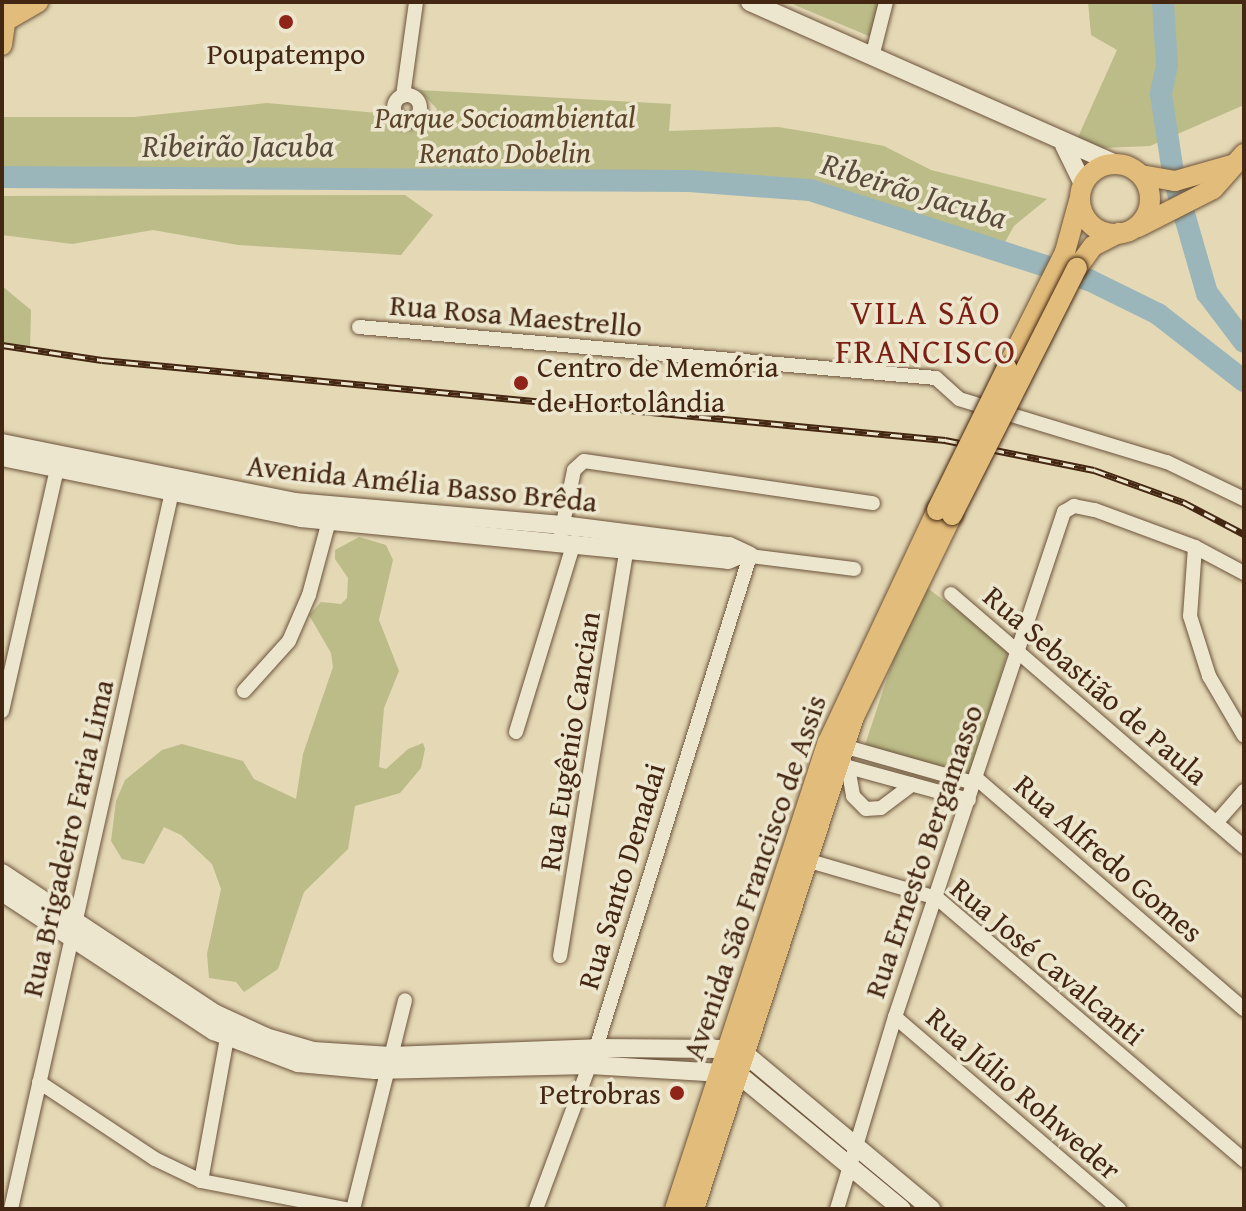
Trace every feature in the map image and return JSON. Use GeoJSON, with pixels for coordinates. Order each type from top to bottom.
{"type":"FeatureCollection","features":[{"type":"Feature","properties":{"kind":"main road"},"geometry":{"type":"LineString","coordinates":[[2,45],[8,11],[38,2]]}},
{"type":"Feature","properties":{"kind":"main road"},"geometry":{"type":"LineString","coordinates":[[761,4],[873,53],[1064,145],[1141,175],[1175,180],[1240,159]]}},
{"type":"Feature","properties":{"kind":"main road"},"geometry":{"type":"LineString","coordinates":[[1064,145],[1082,191],[1084,214],[1095,227],[1126,231]]}},
{"type":"Feature","properties":{"kind":"main road"},"geometry":{"type":"LineString","coordinates":[[1069,263],[1093,246],[1181,208],[1219,185],[1240,159]]}},
{"type":"Feature","properties":{"kind":"main road"},"geometry":{"type":"LineString","coordinates":[[1069,263],[1082,191],[1097,169],[1116,164]]}},
{"type":"Feature","properties":{"kind":"main road"},"geometry":{"type":"LineString","coordinates":[[1126,231],[1149,207],[1150,193],[1141,175]]}},
{"type":"Feature","properties":{"kind":"main road","name":"Avenida São Francisco de Assis"},"geometry":{"type":"LineString","coordinates":[[694,1209],[735,1051],[836,756],[916,572],[1069,263]]}},
{"type":"Feature","properties":{"kind":"main road","name":"Avenida Amélia Basso Brêda"},"geometry":{"type":"LineString","coordinates":[[2,443],[59,462],[329,521],[565,536]]}},
{"type":"Feature","properties":{"kind":"main road","name":"Avenida Amélia Basso Brêda"},"geometry":{"type":"LineString","coordinates":[[2,457],[59,462]]}},
{"type":"Feature","properties":{"kind":"main road","name":"Avenida Amélia Basso Brêda"},"geometry":{"type":"LineString","coordinates":[[173,486],[565,536],[729,546],[745,555]]}},
{"type":"Feature","properties":{"kind":"main road"},"geometry":{"type":"LineString","coordinates":[[2,873],[72,929],[227,1038],[298,1063],[389,1063],[735,1051],[858,1146],[931,1209]]}},
{"type":"Feature","properties":{"kind":"main road"},"geometry":{"type":"LineString","coordinates":[[2,892],[239,1026],[313,1051],[389,1063]]}},
{"type":"Feature","properties":{"kind":"main road"},"geometry":{"type":"LineString","coordinates":[[593,1056],[729,1072],[852,1165],[902,1209]]}},
{"type":"Feature","properties":{"kind":"main road","name":"Avenida São Francisco de Assis"},"geometry":{"type":"LineString","coordinates":[[675,1209],[729,1072]]}},
{"type":"Feature","properties":{"kind":"street"},"geometry":{"type":"LineString","coordinates":[[403,96],[416,2]]}},
{"type":"Feature","properties":{"kind":"street"},"geometry":{"type":"LineString","coordinates":[[873,53],[886,2]]}},
{"type":"Feature","properties":{"kind":"street","name":"Rua Rosa Maestrello"},"geometry":{"type":"LineString","coordinates":[[359,327],[936,378],[959,399],[1167,462],[1244,499]]}},
{"type":"Feature","properties":{"kind":"street"},"geometry":{"type":"LineString","coordinates":[[516,732],[565,536],[574,470],[584,461],[873,503]]}},
{"type":"Feature","properties":{"kind":"street"},"geometry":{"type":"LineString","coordinates":[[2,711],[59,462]]}},
{"type":"Feature","properties":{"kind":"street","name":"Rua Brigadeiro Faria Lima"},"geometry":{"type":"LineString","coordinates":[[11,1209],[173,486]]}},
{"type":"Feature","properties":{"kind":"street","name":"Rua Ernesto Bergamasso"},"geometry":{"type":"LineString","coordinates":[[837,1209],[895,1017],[1064,512],[1085,506],[1195,547]]}},
{"type":"Feature","properties":{"kind":"street"},"geometry":{"type":"LineString","coordinates":[[244,691],[289,641],[309,595],[329,521]]}},
{"type":"Feature","properties":{"kind":"street","name":"Rua Eugênio Cancian"},"geometry":{"type":"LineString","coordinates":[[560,956],[628,542]]}},
{"type":"Feature","properties":{"kind":"street"},"geometry":{"type":"LineString","coordinates":[[1244,573],[1195,547],[1190,616],[1209,676],[1244,736]]}},
{"type":"Feature","properties":{"kind":"street","name":"Avenida Amélia Basso Brêda"},"geometry":{"type":"LineString","coordinates":[[745,555],[854,569]]}},
{"type":"Feature","properties":{"kind":"street","name":"Rua Santo Denadai"},"geometry":{"type":"LineString","coordinates":[[536,1209],[593,1056],[745,555]]}},
{"type":"Feature","properties":{"kind":"street","name":"Rua Sebastião de Paula"},"geometry":{"type":"LineString","coordinates":[[951,594],[1244,847]]}},
{"type":"Feature","properties":{"kind":"street"},"geometry":{"type":"LineString","coordinates":[[836,756],[975,780]]}},
{"type":"Feature","properties":{"kind":"street"},"geometry":{"type":"LineString","coordinates":[[836,756],[912,785],[969,800]]}},
{"type":"Feature","properties":{"kind":"street"},"geometry":{"type":"LineString","coordinates":[[836,756],[853,796],[866,809],[881,808],[912,785]]}},
{"type":"Feature","properties":{"kind":"street","name":"Rua Alfredo Gomes"},"geometry":{"type":"LineString","coordinates":[[975,780],[1244,1009]]}},
{"type":"Feature","properties":{"kind":"street"},"geometry":{"type":"LineString","coordinates":[[1216,823],[1244,791]]}},
{"type":"Feature","properties":{"kind":"street","name":"Rua José Cavalcanti"},"geometry":{"type":"LineString","coordinates":[[799,858],[937,898],[1244,1160]]}},
{"type":"Feature","properties":{"kind":"street"},"geometry":{"type":"LineString","coordinates":[[353,1209],[405,1000]]}},
{"type":"Feature","properties":{"kind":"street","name":"Rua Júlio Rohweder"},"geometry":{"type":"LineString","coordinates":[[895,1017],[1119,1209]]}},
{"type":"Feature","properties":{"kind":"street"},"geometry":{"type":"LineString","coordinates":[[201,1181],[227,1038]]}},
{"type":"Feature","properties":{"kind":"street"},"geometry":{"type":"LineString","coordinates":[[39,1082],[155,1159],[201,1181],[345,1209]]}},
{"type":"Feature","properties":{"kind":"green space"},"geometry":{"type":"Polygon","coordinates":[[[789,2],[884,2],[876,39],[789,2]]]}},
{"type":"Feature","properties":{"kind":"green space"},"geometry":{"type":"Polygon","coordinates":[[[1088,2],[1244,2],[1244,105],[1150,146],[1102,148],[1078,137],[1117,50],[1091,35],[1088,2]]]}},
{"type":"Feature","properties":{"kind":"green space","name":"Parque Socioambiental Renato Dobelin"},"geometry":{"type":"Polygon","coordinates":[[[419,90],[671,104],[669,131],[778,127],[815,133],[884,146],[931,170],[1047,199],[1014,226],[1005,242],[807,183],[770,177],[2,174],[2,117],[134,117],[267,103],[389,114],[400,123],[435,131],[437,109],[419,90]]]}},
{"type":"Feature","properties":{"kind":"green space"},"geometry":{"type":"Polygon","coordinates":[[[405,195],[433,215],[401,255],[238,245],[153,230],[72,244],[2,235],[2,196],[405,195]]]}},
{"type":"Feature","properties":{"kind":"green space"},"geometry":{"type":"Polygon","coordinates":[[[2,286],[31,310],[30,351],[2,345],[2,286]]]}},
{"type":"Feature","properties":{"kind":"green space"},"geometry":{"type":"Polygon","coordinates":[[[359,537],[386,545],[393,560],[379,620],[399,671],[384,708],[379,767],[386,769],[408,749],[423,743],[425,749],[421,768],[400,793],[355,806],[348,849],[304,892],[278,969],[244,992],[236,982],[209,978],[207,954],[221,889],[212,864],[181,835],[164,827],[144,864],[122,859],[111,841],[116,801],[125,780],[162,750],[182,744],[243,761],[254,779],[296,799],[303,754],[333,667],[331,653],[309,615],[321,602],[341,604],[347,598],[348,578],[335,559],[335,550],[359,537]]]}},
{"type":"Feature","properties":{"kind":"green space"},"geometry":{"type":"Polygon","coordinates":[[[919,582],[1009,648],[970,777],[864,748],[919,582]]]}},
{"type":"Feature","properties":{"kind":"waterway"},"geometry":{"type":"LineString","coordinates":[[1163,2],[1167,65],[1161,94],[1174,179],[1207,293],[1244,342]]}},
{"type":"Feature","properties":{"kind":"waterway","name":"Ribeirão Jacuba"},"geometry":{"type":"LineString","coordinates":[[2,177],[689,181],[810,190],[1089,280],[1158,314],[1244,381]]}},
{"type":"Feature","properties":{"kind":"railway"},"geometry":{"type":"LineString","coordinates":[[2,345],[102,360],[945,440],[1094,470],[1183,502],[1244,534]]}},
{"type":"Feature","properties":{"kind":"place","name":"Poupatempo"},"geometry":{"type":"Point","coordinates":[286,22]}},
{"type":"Feature","properties":{"kind":"place","name":"Centro de Memória de Hortolândia"},"geometry":{"type":"Point","coordinates":[521,383]}},
{"type":"Feature","properties":{"kind":"place","name":"Petrobras"},"geometry":{"type":"Point","coordinates":[677,1093]}},
{"type":"Feature","properties":{"kind":"district","name":"VILA SÃO FRANCISCO"},"geometry":{"type":"Point","coordinates":[926,330]}}]}
